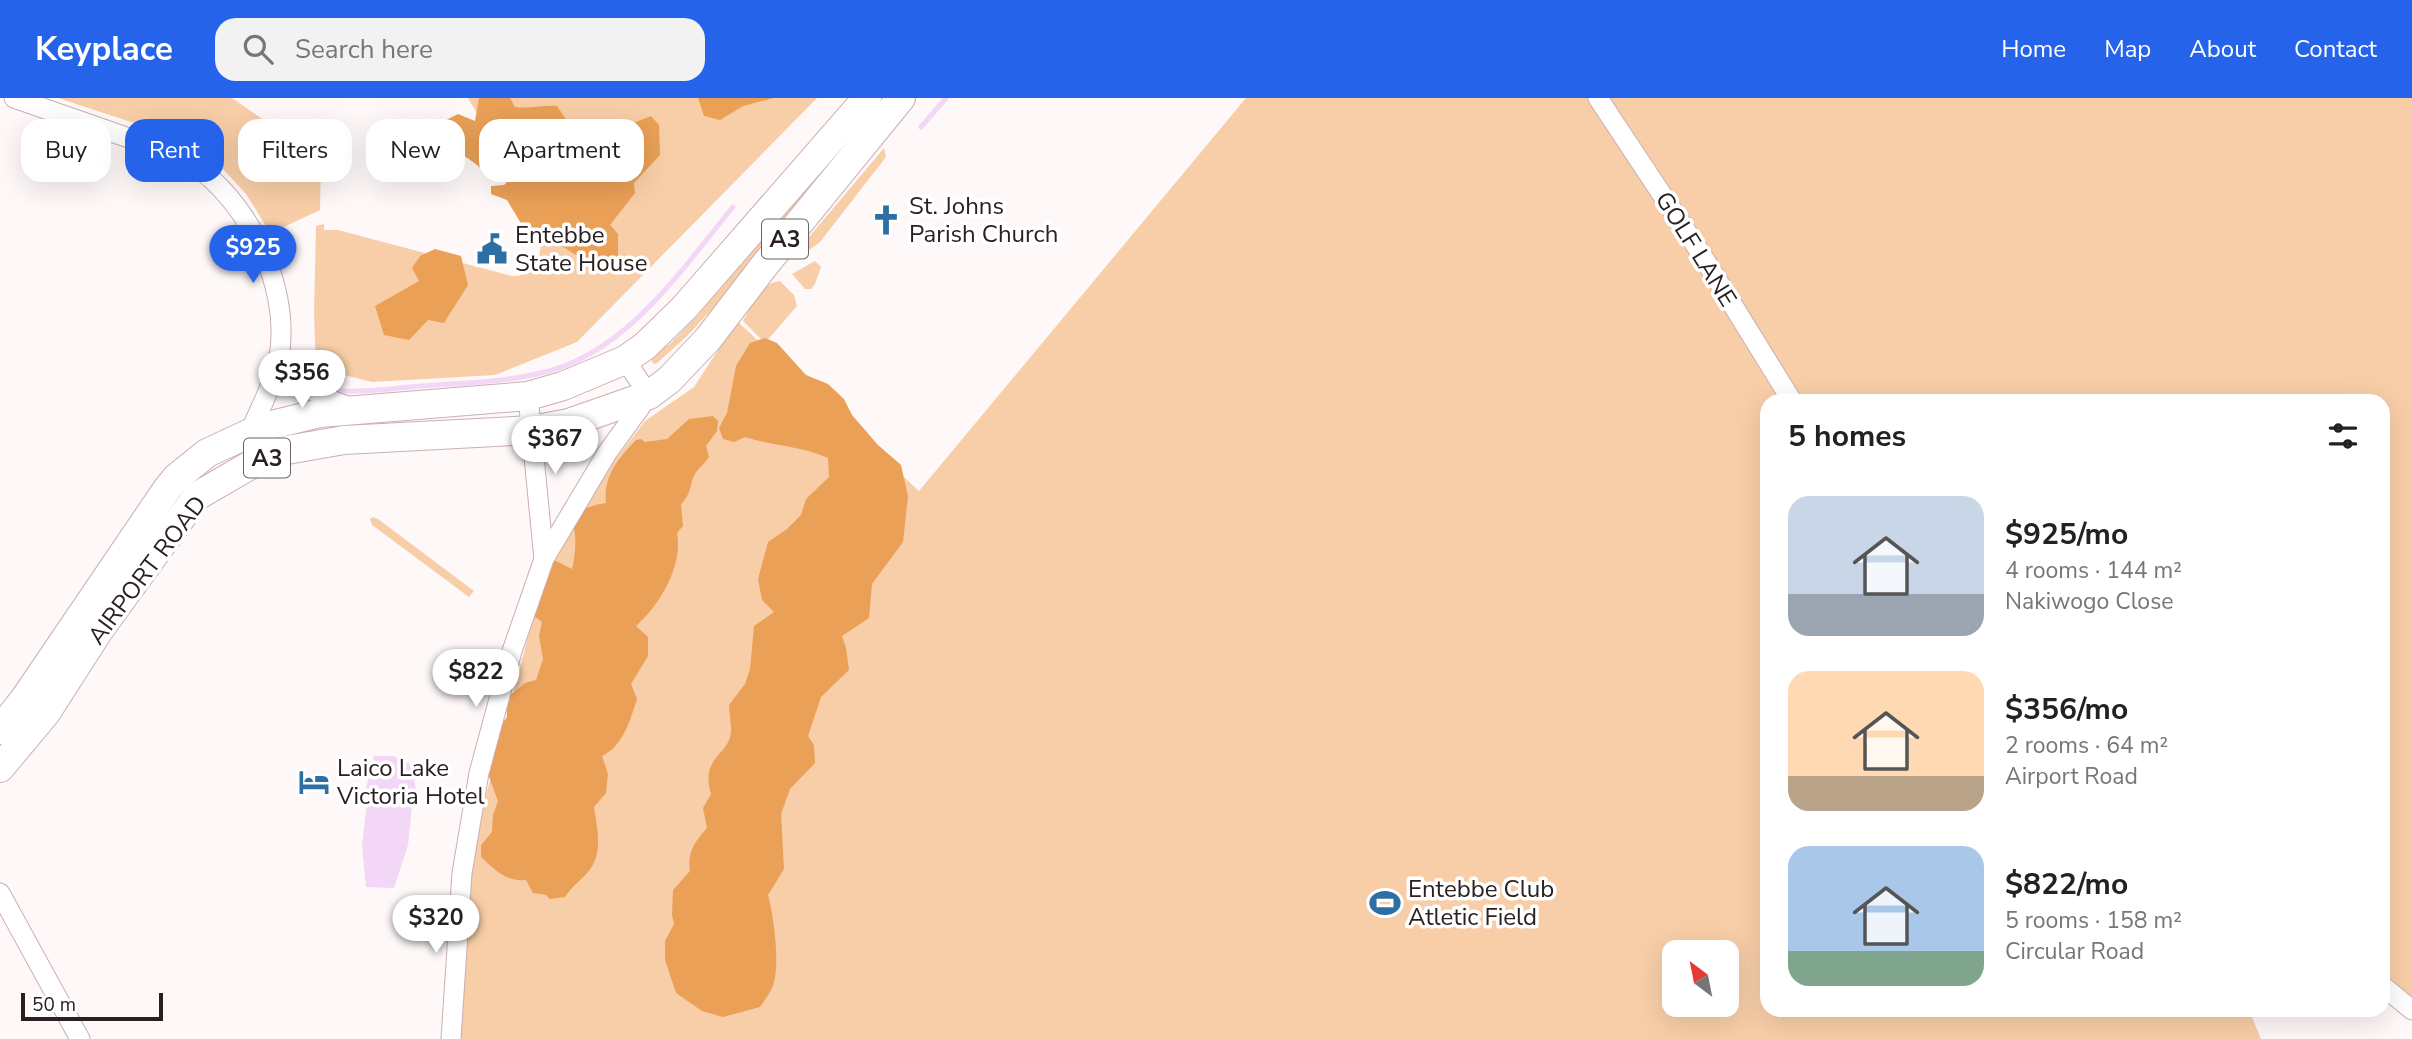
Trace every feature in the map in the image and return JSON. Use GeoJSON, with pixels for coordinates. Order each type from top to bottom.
{"type":"FeatureCollection","features":[{"type":"Feature","properties":{"kind":"highway","name":"A3"},"geometry":{"type":"LineString","coordinates":[[635,353],[684,308],[867,98]]}},
{"type":"Feature","properties":{"kind":"highway","name":"A3"},"geometry":{"type":"LineString","coordinates":[[659,387],[708,339],[764,265],[901,98]]}},
{"type":"Feature","properties":{"kind":"highway","name":"AIRPORT ROAD"},"geometry":{"type":"LineString","coordinates":[[0,730],[25,698],[176,478],[207,453],[263,426],[320,413],[528,396],[563,386],[635,353]]}},
{"type":"Feature","properties":{"kind":"highway","name":"AIRPORT ROAD"},"geometry":{"type":"LineString","coordinates":[[0,768],[46,713],[100,629],[197,496],[259,460],[287,450],[344,440],[532,430],[569,424],[659,387]]}},
{"type":"Feature","properties":{"kind":"highway"},"geometry":{"type":"LineString","coordinates":[[176,478],[197,496]]}},
{"type":"Feature","properties":{"kind":"street"},"geometry":{"type":"LineString","coordinates":[[14,98],[175,154],[210,175],[239,210],[263,251],[272,278],[281,335],[279,358],[250,432]]}},
{"type":"Feature","properties":{"kind":"street","name":"GOLF LANE"},"geometry":{"type":"LineString","coordinates":[[1598,98],[1700,252],[1787,394]]}},
{"type":"Feature","properties":{"kind":"street"},"geometry":{"type":"LineString","coordinates":[[451,1039],[462,873],[479,773],[512,651],[544,559],[607,453],[659,387],[635,353]]}},
{"type":"Feature","properties":{"kind":"street"},"geometry":{"type":"LineString","coordinates":[[279,358],[310,391],[328,400],[359,409]]}},
{"type":"Feature","properties":{"kind":"street"},"geometry":{"type":"LineString","coordinates":[[528,396],[544,559]]}},
{"type":"Feature","properties":{"kind":"street"},"geometry":{"type":"LineString","coordinates":[[0,893],[80,1039]]}},
{"type":"Feature","properties":{"kind":"street"},"geometry":{"type":"LineString","coordinates":[[2390,992],[2412,1010]]}},
{"type":"Feature","properties":{"kind":"shaded area"},"geometry":{"type":"Polygon","coordinates":[[[58,98],[232,98],[262,119],[238,119],[238,182],[321,182],[320,210],[273,232],[269,231],[246,194],[224,170],[224,119],[125,120],[58,98]]]}},
{"type":"Feature","properties":{"kind":"shaded area"},"geometry":{"type":"Polygon","coordinates":[[[468,98],[817,98],[577,342],[495,375],[372,382],[316,368],[316,226],[324,224],[324,230],[338,230],[519,276],[535,265],[539,258],[543,228],[516,182],[644,182],[644,119],[480,119],[468,98]]]}},
{"type":"Feature","properties":{"kind":"shaded area"},"geometry":{"type":"Polygon","coordinates":[[[479,98],[510,98],[515,107],[557,106],[566,119],[479,119],[479,167],[465,156],[465,119],[448,119],[458,114],[475,121],[479,98]]]}},
{"type":"Feature","properties":{"kind":"shaded area"},"geometry":{"type":"Polygon","coordinates":[[[698,98],[774,98],[743,106],[720,120],[704,116],[698,98]]]}},
{"type":"Feature","properties":{"kind":"shaded area"},"geometry":{"type":"Polygon","coordinates":[[[878,98],[888,98],[715,306],[687,336],[656,364],[652,363],[652,356],[670,344],[698,315],[878,98]]]}},
{"type":"Feature","properties":{"kind":"shaded area"},"geometry":{"type":"Polygon","coordinates":[[[1246,98],[2412,98],[2412,1006],[2390,984],[2390,394],[1760,394],[1760,1017],[2252,1017],[2261,1039],[457,1039],[474,840],[532,622],[555,558],[592,490],[645,421],[694,387],[737,321],[919,491],[1246,98]]]}},
{"type":"Feature","properties":{"kind":"shaded area"},"geometry":{"type":"Polygon","coordinates":[[[651,116],[659,125],[660,155],[644,172],[643,119],[651,116]]]}},
{"type":"Feature","properties":{"kind":"shaded area"},"geometry":{"type":"Polygon","coordinates":[[[884,148],[886,157],[820,242],[802,255],[793,256],[884,148]]]}},
{"type":"Feature","properties":{"kind":"shaded area"},"geometry":{"type":"Polygon","coordinates":[[[507,182],[635,182],[635,193],[610,225],[618,234],[618,258],[590,264],[554,241],[546,243],[537,240],[522,225],[507,200],[491,194],[491,186],[504,185],[507,182]]]}},
{"type":"Feature","properties":{"kind":"shaded area"},"geometry":{"type":"Polygon","coordinates":[[[435,249],[461,256],[468,285],[444,323],[428,320],[409,340],[384,335],[375,306],[419,281],[412,268],[420,256],[435,249]]]}},
{"type":"Feature","properties":{"kind":"shaded area"},"geometry":{"type":"Polygon","coordinates":[[[815,261],[821,267],[815,284],[811,289],[805,289],[792,274],[815,261]]]}},
{"type":"Feature","properties":{"kind":"shaded area"},"geometry":{"type":"Polygon","coordinates":[[[780,281],[794,295],[797,306],[765,343],[743,321],[762,291],[780,281]]]}},
{"type":"Feature","properties":{"kind":"shaded area"},"geometry":{"type":"Polygon","coordinates":[[[765,338],[777,343],[806,375],[828,384],[844,399],[852,415],[878,445],[901,465],[908,496],[903,542],[872,584],[869,618],[842,636],[849,670],[821,697],[808,736],[814,745],[815,763],[790,789],[781,814],[784,869],[768,895],[776,956],[772,988],[760,1007],[723,1017],[702,1011],[676,993],[665,960],[665,941],[674,924],[673,890],[690,871],[693,847],[707,828],[703,808],[711,794],[709,772],[729,741],[729,705],[745,684],[750,669],[754,626],[774,612],[762,600],[758,579],[768,542],[801,515],[806,499],[829,477],[828,458],[818,454],[745,437],[734,442],[723,439],[719,428],[727,413],[736,366],[750,343],[765,338]]]}},
{"type":"Feature","properties":{"kind":"shaded area"},"geometry":{"type":"Polygon","coordinates":[[[713,416],[718,421],[717,431],[706,446],[709,457],[695,475],[681,504],[683,526],[677,533],[677,559],[673,571],[661,596],[636,626],[648,637],[648,656],[631,684],[637,699],[625,732],[615,746],[602,756],[608,774],[606,793],[594,807],[598,849],[593,865],[565,897],[550,899],[546,895],[533,893],[526,880],[507,877],[486,862],[481,857],[481,845],[492,832],[493,815],[498,801],[487,771],[498,729],[507,717],[506,699],[525,683],[536,680],[543,659],[539,636],[542,622],[530,613],[550,558],[572,569],[575,532],[572,519],[583,510],[606,503],[609,476],[636,440],[645,442],[667,439],[689,419],[713,416]]]}},
{"type":"Feature","properties":{"kind":"shaded area"},"geometry":{"type":"Polygon","coordinates":[[[373,517],[474,591],[469,597],[372,525],[370,519],[373,517]]]}},
{"type":"Feature","properties":{"kind":"shaded area"},"geometry":{"type":"Polygon","coordinates":[[[374,756],[394,756],[412,765],[418,804],[364,797],[374,756]]]}},
{"type":"Feature","properties":{"kind":"shaded area"},"geometry":{"type":"Polygon","coordinates":[[[367,802],[412,806],[408,845],[394,888],[366,887],[362,846],[367,802]]]}},
{"type":"Feature","properties":{"kind":"waterway"},"geometry":{"type":"LineString","coordinates":[[921,127],[946,98]]}},
{"type":"Feature","properties":{"kind":"waterway"},"geometry":{"type":"LineString","coordinates":[[328,390],[368,391],[504,380],[545,372],[575,362],[602,346],[651,305],[733,207]]}},
{"type":"Feature","properties":{"kind":"place","name":"St. Johns Parish Church"},"geometry":{"type":"Point","coordinates":[886,220]}},
{"type":"Feature","properties":{"kind":"place","name":"Entebbe State House"},"geometry":{"type":"Point","coordinates":[492,249]}},
{"type":"Feature","properties":{"kind":"place","name":"Laico Lake Victoria Hotel"},"geometry":{"type":"Point","coordinates":[314,782]}},
{"type":"Feature","properties":{"kind":"place","name":"Entebbe Club Atletic Field"},"geometry":{"type":"Point","coordinates":[1385,903]}}]}
